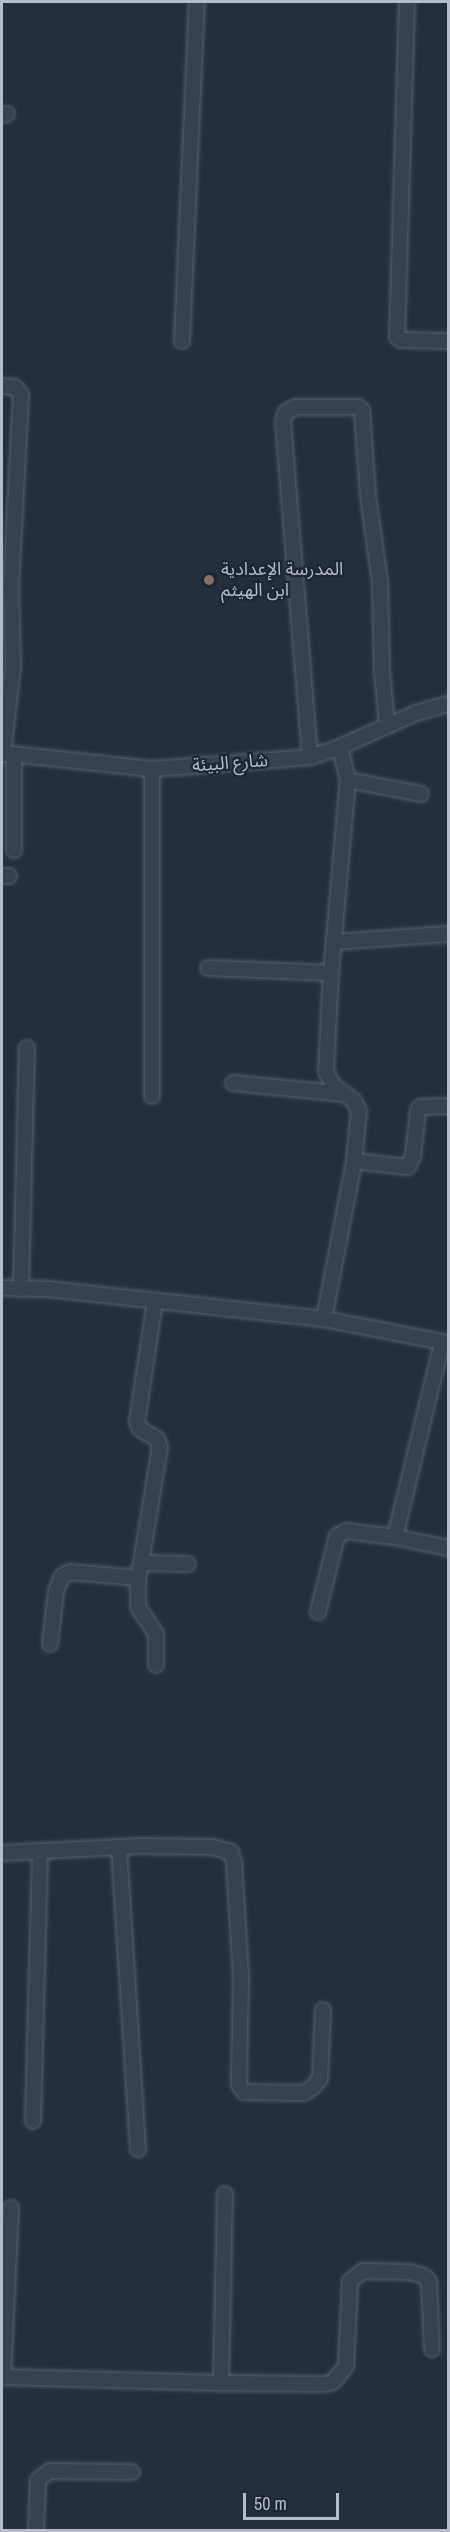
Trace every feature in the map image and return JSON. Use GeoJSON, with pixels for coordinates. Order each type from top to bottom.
{"type":"FeatureCollection","features":[{"type":"Feature","properties":{"kind":"street"},"geometry":{"type":"LineString","coordinates":[[182,340],[197,2]]}},
{"type":"Feature","properties":{"kind":"street"},"geometry":{"type":"LineString","coordinates":[[407,2],[398,337],[401,340],[448,341]]}},
{"type":"Feature","properties":{"kind":"street"},"geometry":{"type":"LineString","coordinates":[[2,387],[15,387],[21,395],[10,586],[13,666],[6,754],[14,850]]}},
{"type":"Feature","properties":{"kind":"street"},"geometry":{"type":"LineString","coordinates":[[310,757],[284,421],[286,412],[296,407],[358,407],[362,410],[368,496],[380,582],[382,671],[387,725]]}},
{"type":"Feature","properties":{"kind":"street","name":"شارع البيئة"},"geometry":{"type":"LineString","coordinates":[[6,754],[152,769],[310,757],[340,747],[430,708],[448,704]]}},
{"type":"Feature","properties":{"kind":"street"},"geometry":{"type":"LineString","coordinates":[[324,1319],[354,1161],[359,1111],[354,1101],[333,1085],[326,1071],[331,973],[348,780],[340,747]]}},
{"type":"Feature","properties":{"kind":"street"},"geometry":{"type":"LineString","coordinates":[[152,769],[152,1096]]}},
{"type":"Feature","properties":{"kind":"street"},"geometry":{"type":"LineString","coordinates":[[348,780],[421,794]]}},
{"type":"Feature","properties":{"kind":"street"},"geometry":{"type":"LineString","coordinates":[[334,942],[448,934]]}},
{"type":"Feature","properties":{"kind":"street"},"geometry":{"type":"LineString","coordinates":[[207,968],[331,973]]}},
{"type":"Feature","properties":{"kind":"street"},"geometry":{"type":"LineString","coordinates":[[21,1289],[27,1048]]}},
{"type":"Feature","properties":{"kind":"street"},"geometry":{"type":"LineString","coordinates":[[233,1083],[345,1094]]}},
{"type":"Feature","properties":{"kind":"street"},"geometry":{"type":"LineString","coordinates":[[354,1161],[408,1167],[413,1156],[418,1111],[425,1106],[448,1106]]}},
{"type":"Feature","properties":{"kind":"street"},"geometry":{"type":"LineString","coordinates":[[2,1288],[324,1319],[445,1343],[395,1537]]}},
{"type":"Feature","properties":{"kind":"street"},"geometry":{"type":"LineString","coordinates":[[155,1301],[136,1422],[140,1429],[157,1439],[160,1447],[138,1578],[138,1607],[156,1634],[156,1665]]}},
{"type":"Feature","properties":{"kind":"street"},"geometry":{"type":"LineString","coordinates":[[318,1612],[338,1536],[346,1531],[395,1537],[448,1548]]}},
{"type":"Feature","properties":{"kind":"street"},"geometry":{"type":"LineString","coordinates":[[141,1563],[188,1564]]}},
{"type":"Feature","properties":{"kind":"street"},"geometry":{"type":"LineString","coordinates":[[51,1644],[56,1591],[62,1576],[70,1572],[138,1578]]}},
{"type":"Feature","properties":{"kind":"street"},"geometry":{"type":"LineString","coordinates":[[119,1847],[138,2149]]}},
{"type":"Feature","properties":{"kind":"street"},"geometry":{"type":"LineString","coordinates":[[2,1853],[119,1847],[213,1847],[225,1849],[232,1855],[241,1977],[241,2089],[250,2093],[304,2093],[313,2087],[320,2079],[323,2010]]}},
{"type":"Feature","properties":{"kind":"street"},"geometry":{"type":"LineString","coordinates":[[33,2121],[40,1852]]}},
{"type":"Feature","properties":{"kind":"street"},"geometry":{"type":"LineString","coordinates":[[221,2383],[225,2194]]}},
{"type":"Feature","properties":{"kind":"street"},"geometry":{"type":"LineString","coordinates":[[10,2208],[2,2377],[221,2383],[324,2384],[333,2382],[346,2366],[350,2281],[363,2271],[410,2272],[424,2276],[429,2281],[432,2349]]}},
{"type":"Feature","properties":{"kind":"street"},"geometry":{"type":"LineString","coordinates":[[36,2530],[38,2480],[50,2471],[132,2472]]}},
{"type":"Feature","properties":{"kind":"place","name":"المدرسة الإعدادية ابن الهيثم"},"geometry":{"type":"Point","coordinates":[209,580]}}]}
